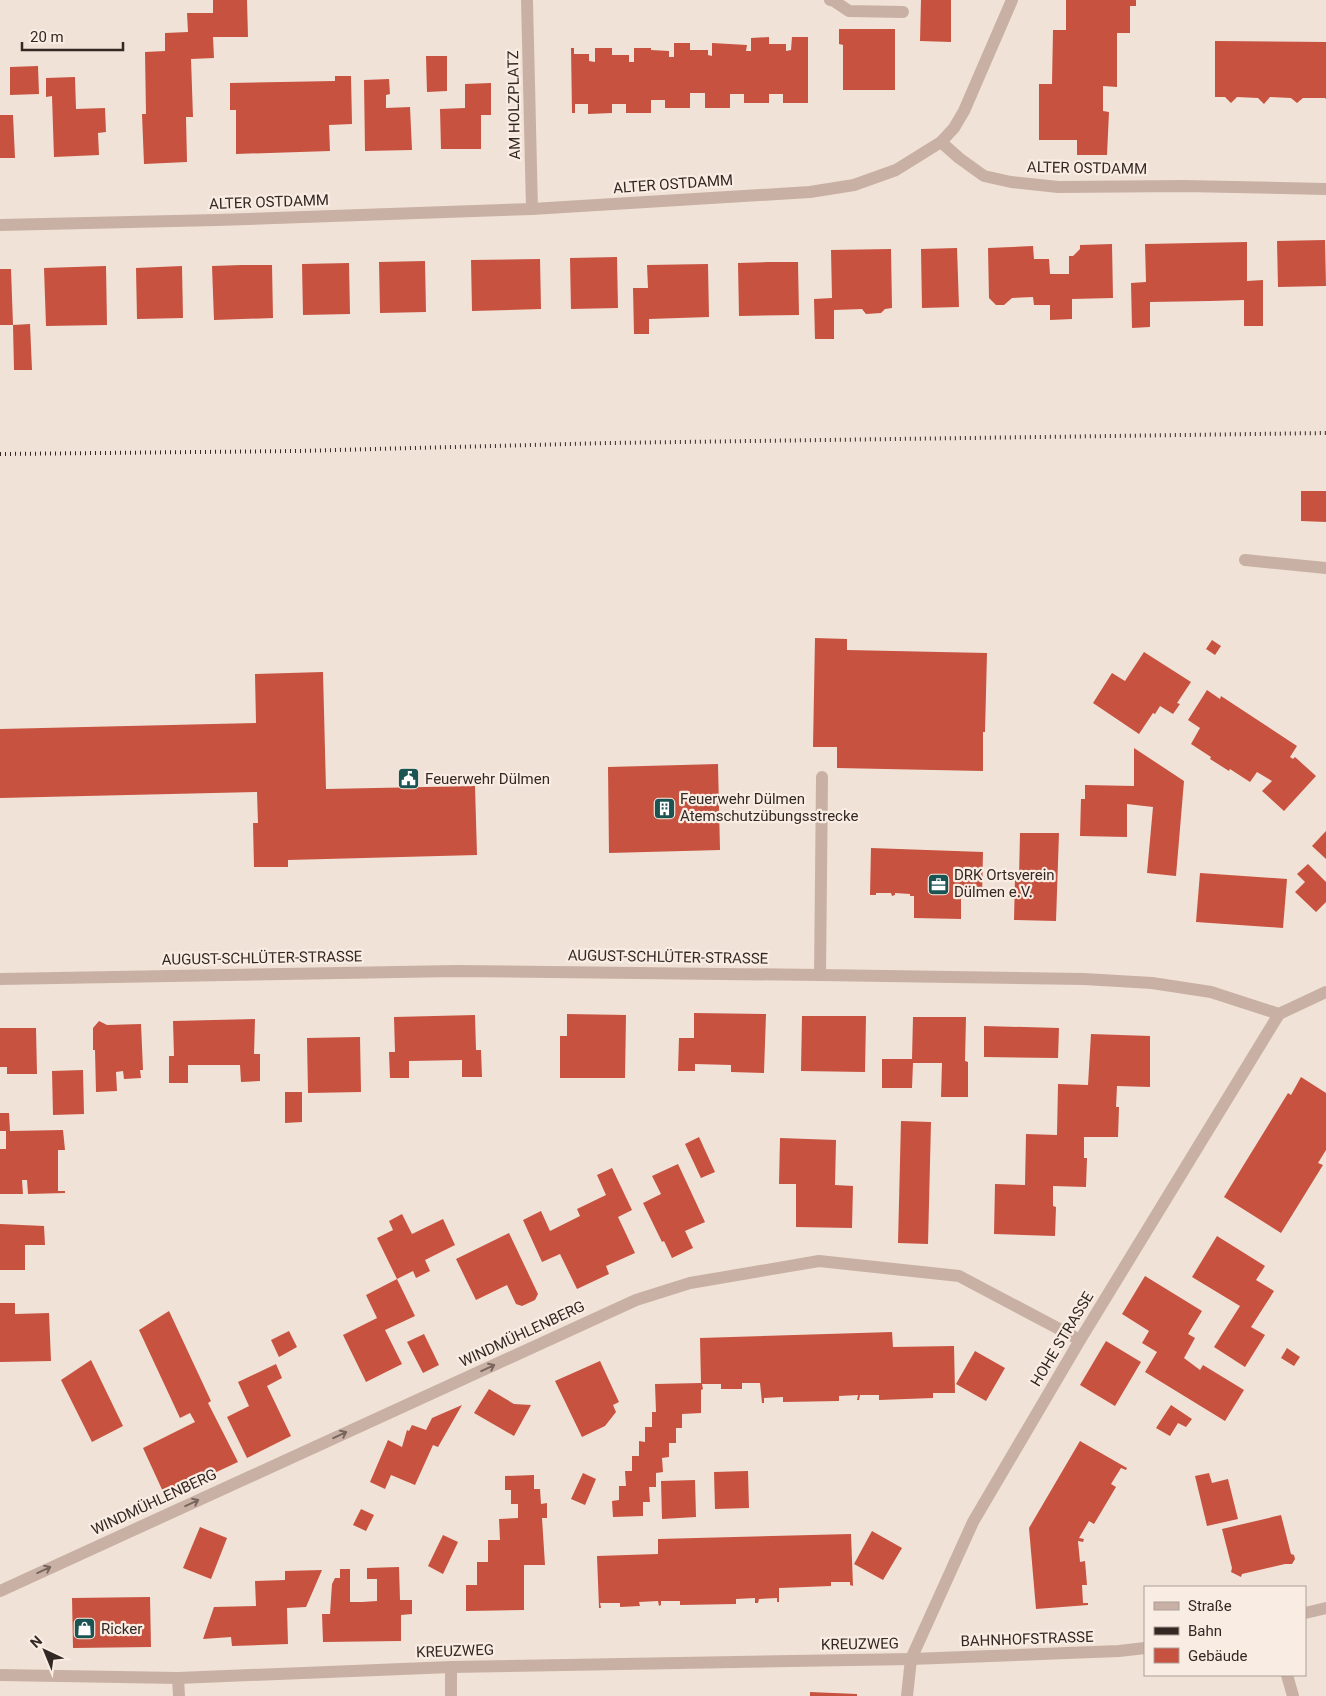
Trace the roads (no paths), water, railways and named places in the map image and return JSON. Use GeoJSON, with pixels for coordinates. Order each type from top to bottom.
{"type":"FeatureCollection","features":[{"type":"Feature","properties":{"kind":"street","name":"AM HOLZPLATZ"},"geometry":{"type":"LineString","coordinates":[[527,0],[532,209]]}},
{"type":"Feature","properties":{"kind":"street"},"geometry":{"type":"LineString","coordinates":[[830,0],[834,0],[849,11],[903,12]]}},
{"type":"Feature","properties":{"kind":"street"},"geometry":{"type":"LineString","coordinates":[[941,142],[954,128],[964,110],[1012,0]]}},
{"type":"Feature","properties":{"kind":"street","name":"ALTER OSTDAMM"},"geometry":{"type":"LineString","coordinates":[[0,225],[217,220],[532,209],[810,192],[854,185],[896,170],[941,142],[984,176],[1011,182],[1058,187],[1184,186],[1326,189]]}},
{"type":"Feature","properties":{"kind":"street"},"geometry":{"type":"LineString","coordinates":[[1245,560],[1326,568]]}},
{"type":"Feature","properties":{"kind":"street"},"geometry":{"type":"LineString","coordinates":[[820,974],[822,777]]}},
{"type":"Feature","properties":{"kind":"street","name":"AUGUST-SCHLÜTER-STRASSE"},"geometry":{"type":"LineString","coordinates":[[0,979],[455,971],[820,974],[1084,979],[1152,983],[1211,992],[1279,1014]]}},
{"type":"Feature","properties":{"kind":"street"},"geometry":{"type":"LineString","coordinates":[[1279,1014],[1326,992]]}},
{"type":"Feature","properties":{"kind":"street","name":"HOHE STRASSE"},"geometry":{"type":"LineString","coordinates":[[907,1696],[910,1659],[973,1522],[1080,1340],[1279,1014]]}},
{"type":"Feature","properties":{"kind":"street","name":"WINDMÜHLENBERG"},"geometry":{"type":"LineString","coordinates":[[0,1591],[636,1300],[690,1283],[819,1261],[959,1276],[1080,1340]]}},
{"type":"Feature","properties":{"kind":"street"},"geometry":{"type":"LineString","coordinates":[[1306,1613],[1326,1608]]}},
{"type":"Feature","properties":{"kind":"street","name":"BAHNHOFSTRASSE"},"geometry":{"type":"LineString","coordinates":[[910,1659],[1119,1651],[1144,1648]]}},
{"type":"Feature","properties":{"kind":"street","name":"KREUZWEG"},"geometry":{"type":"LineString","coordinates":[[0,1675],[178,1678],[451,1667],[910,1659]]}},
{"type":"Feature","properties":{"kind":"street"},"geometry":{"type":"LineString","coordinates":[[451,1667],[451,1696]]}},
{"type":"Feature","properties":{"kind":"street"},"geometry":{"type":"LineString","coordinates":[[1287,1676],[1293,1696]]}},
{"type":"Feature","properties":{"kind":"street"},"geometry":{"type":"LineString","coordinates":[[178,1678],[179,1696]]}},
{"type":"Feature","properties":{"kind":"railway"},"geometry":{"type":"LineString","coordinates":[[0,454],[297,451],[609,443],[1326,433]]}},
{"type":"Feature","properties":{"kind":"place","name":"Feuerwehr Dülmen"},"geometry":{"type":"Point","coordinates":[409,779]}},
{"type":"Feature","properties":{"kind":"place","name":"Feuerwehr Dülmen Atemschutzübungsstrecke"},"geometry":{"type":"Point","coordinates":[664,808]}},
{"type":"Feature","properties":{"kind":"place","name":"DRK Ortsverein Dülmen e.V."},"geometry":{"type":"Point","coordinates":[938,884]}},
{"type":"Feature","properties":{"kind":"place","name":"Ricker"},"geometry":{"type":"Point","coordinates":[85,1629]}}]}
